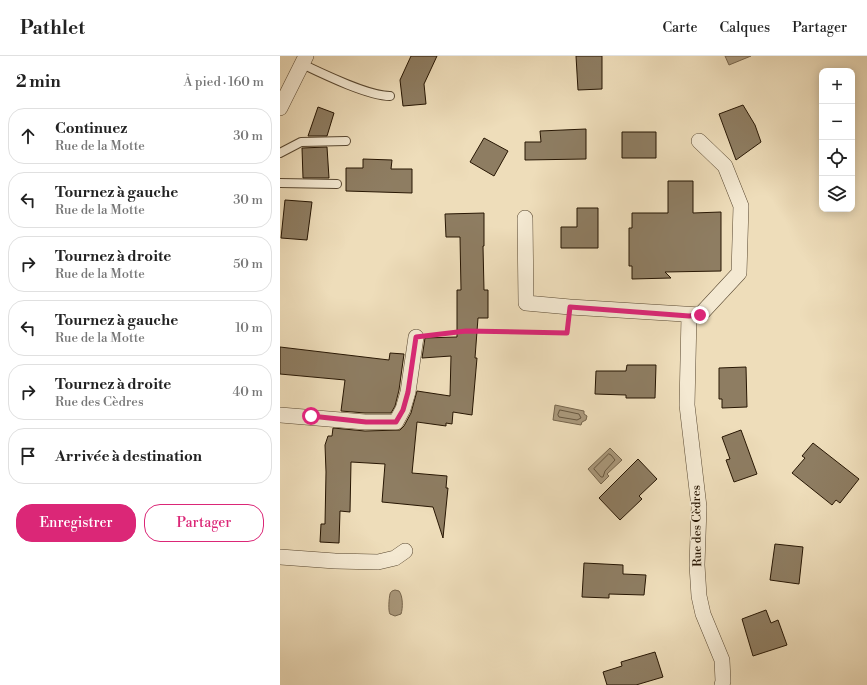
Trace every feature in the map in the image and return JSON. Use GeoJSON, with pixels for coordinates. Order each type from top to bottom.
{"type":"FeatureCollection","features":[{"type":"Feature","properties":{"kind":"street"},"geometry":{"type":"LineString","coordinates":[[281,102],[304,60]]}},
{"type":"Feature","properties":{"kind":"street"},"geometry":{"type":"LineString","coordinates":[[525,218],[526,303],[689,316],[700,315],[739,273],[741,206],[725,166],[699,141]]}},
{"type":"Feature","properties":{"kind":"street","name":"Rue des Cèdres"},"geometry":{"type":"LineString","coordinates":[[689,316],[687,405],[699,507],[697,565],[698,596],[703,614],[713,635],[722,660],[722,685]]}},
{"type":"Feature","properties":{"kind":"street"},"geometry":{"type":"LineString","coordinates":[[280,415],[366,422],[396,422],[403,410],[408,392],[416,337]]}},
{"type":"Feature","properties":{"kind":"street"},"geometry":{"type":"LineString","coordinates":[[280,557],[335,562],[378,562],[395,558],[405,551]]}},
{"type":"Feature","properties":{"kind":"lane"},"geometry":{"type":"LineString","coordinates":[[304,60],[322,73],[376,95],[390,96]]}},
{"type":"Feature","properties":{"kind":"lane"},"geometry":{"type":"LineString","coordinates":[[280,153],[301,142],[346,141]]}},
{"type":"Feature","properties":{"kind":"lane"},"geometry":{"type":"LineString","coordinates":[[280,183],[337,184]]}},
{"type":"Feature","properties":{"kind":"path"},"geometry":{"type":"LineString","coordinates":[[416,337],[466,331],[567,333],[570,307]]}},
{"type":"Feature","properties":{"kind":"water"},"geometry":{"type":"Polygon","coordinates":[[[725,56],[751,56],[729,65],[725,56]]]}},
{"type":"Feature","properties":{"kind":"water"},"geometry":{"type":"Polygon","coordinates":[[[555,405],[584,411],[584,414],[587,416],[586,420],[582,422],[581,425],[553,420],[555,405]]]}},
{"type":"Feature","properties":{"kind":"water"},"geometry":{"type":"Polygon","coordinates":[[[610,448],[622,460],[607,474],[609,476],[601,484],[588,469],[610,448]]]}},
{"type":"Feature","properties":{"kind":"water"},"geometry":{"type":"Polygon","coordinates":[[[395,590],[399,591],[400,593],[402,605],[401,614],[395,616],[389,612],[389,601],[390,594],[395,590]]]}},
{"type":"Feature","properties":{"kind":"building"},"geometry":{"type":"Polygon","coordinates":[[[411,56],[437,56],[424,84],[426,104],[403,106],[400,80],[411,56]]]}},
{"type":"Feature","properties":{"kind":"building"},"geometry":{"type":"Polygon","coordinates":[[[576,56],[602,56],[602,89],[578,90],[576,56]]]}},
{"type":"Feature","properties":{"kind":"building"},"geometry":{"type":"Polygon","coordinates":[[[743,105],[755,125],[761,142],[736,160],[719,114],[743,105]]]}},
{"type":"Feature","properties":{"kind":"building"},"geometry":{"type":"Polygon","coordinates":[[[318,107],[334,113],[327,136],[308,136],[318,107]]]}},
{"type":"Feature","properties":{"kind":"building"},"geometry":{"type":"Polygon","coordinates":[[[586,129],[586,159],[525,160],[525,142],[541,142],[540,131],[586,129]]]}},
{"type":"Feature","properties":{"kind":"building"},"geometry":{"type":"Polygon","coordinates":[[[622,132],[656,132],[656,158],[622,158],[622,132]]]}},
{"type":"Feature","properties":{"kind":"building"},"geometry":{"type":"Polygon","coordinates":[[[484,138],[508,151],[494,176],[470,162],[484,138]]]}},
{"type":"Feature","properties":{"kind":"building"},"geometry":{"type":"Polygon","coordinates":[[[327,147],[329,178],[303,178],[302,148],[327,147]]]}},
{"type":"Feature","properties":{"kind":"building"},"geometry":{"type":"Polygon","coordinates":[[[363,159],[392,160],[391,169],[412,169],[412,193],[346,191],[346,168],[363,168],[363,159]]]}},
{"type":"Feature","properties":{"kind":"building"},"geometry":{"type":"Polygon","coordinates":[[[668,181],[693,181],[693,213],[721,212],[721,271],[665,272],[671,278],[632,279],[632,266],[629,266],[629,228],[632,228],[632,213],[668,213],[668,181]]]}},
{"type":"Feature","properties":{"kind":"building"},"geometry":{"type":"Polygon","coordinates":[[[285,200],[312,202],[307,240],[281,238],[285,200]]]}},
{"type":"Feature","properties":{"kind":"building"},"geometry":{"type":"Polygon","coordinates":[[[577,208],[598,208],[598,248],[561,248],[561,227],[577,227],[577,208]]]}},
{"type":"Feature","properties":{"kind":"building"},"geometry":{"type":"Polygon","coordinates":[[[484,213],[484,290],[488,290],[488,318],[478,318],[475,358],[477,358],[472,415],[453,412],[452,424],[446,423],[446,426],[417,422],[412,473],[447,476],[446,488],[448,488],[443,538],[433,507],[382,502],[385,464],[351,462],[350,512],[340,511],[339,543],[320,542],[321,524],[325,524],[325,445],[328,436],[332,436],[333,428],[365,431],[400,430],[411,413],[417,391],[450,396],[451,356],[422,358],[425,338],[457,337],[457,290],[461,290],[460,237],[446,237],[445,214],[484,213]]]}},
{"type":"Feature","properties":{"kind":"building"},"geometry":{"type":"Polygon","coordinates":[[[280,347],[389,360],[390,353],[404,354],[399,390],[395,406],[391,413],[341,411],[345,380],[280,374],[280,347]]]}},
{"type":"Feature","properties":{"kind":"building"},"geometry":{"type":"Polygon","coordinates":[[[627,365],[656,365],[655,398],[626,398],[626,395],[595,394],[596,371],[626,371],[627,365]]]}},
{"type":"Feature","properties":{"kind":"building"},"geometry":{"type":"Polygon","coordinates":[[[746,367],[747,407],[722,408],[722,399],[719,399],[719,368],[746,367]]]}},
{"type":"Feature","properties":{"kind":"building"},"geometry":{"type":"Polygon","coordinates":[[[741,430],[757,474],[734,482],[726,460],[730,459],[722,437],[741,430]]]}},
{"type":"Feature","properties":{"kind":"building"},"geometry":{"type":"Polygon","coordinates":[[[813,443],[859,479],[840,503],[836,500],[832,505],[792,473],[805,458],[802,456],[813,443]]]}},
{"type":"Feature","properties":{"kind":"building"},"geometry":{"type":"Polygon","coordinates":[[[638,459],[657,479],[639,496],[642,499],[620,520],[599,498],[638,459]]]}},
{"type":"Feature","properties":{"kind":"building"},"geometry":{"type":"Polygon","coordinates":[[[775,544],[803,547],[799,584],[770,580],[775,544]]]}},
{"type":"Feature","properties":{"kind":"building"},"geometry":{"type":"Polygon","coordinates":[[[584,563],[623,565],[623,574],[646,575],[644,595],[609,594],[609,598],[582,597],[584,563]]]}},
{"type":"Feature","properties":{"kind":"building"},"geometry":{"type":"Polygon","coordinates":[[[766,610],[771,623],[778,620],[787,645],[753,656],[742,619],[766,610]]]}},
{"type":"Feature","properties":{"kind":"building"},"geometry":{"type":"Polygon","coordinates":[[[655,652],[663,677],[636,685],[607,685],[603,672],[622,666],[621,662],[655,652]]]}},
{"type":"Feature","properties":{"kind":"route"},"geometry":{"type":"LineString","coordinates":[[311,416],[366,422],[396,422],[403,410],[408,392],[416,337],[466,331],[567,333],[570,307],[689,316],[700,315]]}}]}
